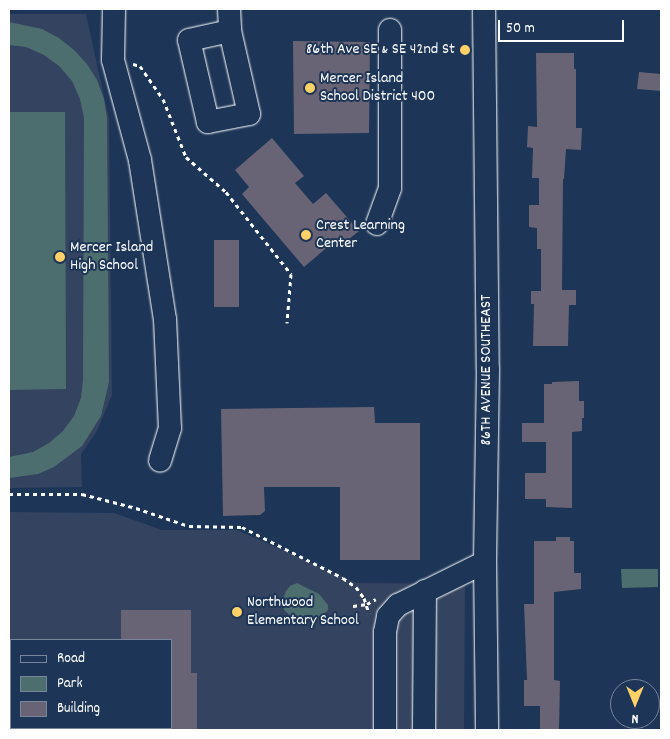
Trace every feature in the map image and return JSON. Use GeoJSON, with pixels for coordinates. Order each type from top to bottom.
{"type":"FeatureCollection","features":[{"type":"Feature","properties":{"kind":"street"},"geometry":{"type":"LineString","coordinates":[[114,9],[113,60],[140,160],[165,319],[170,428],[160,460]]}},
{"type":"Feature","properties":{"kind":"street"},"geometry":{"type":"LineString","coordinates":[[230,9],[230,31]]}},
{"type":"Feature","properties":{"kind":"street","name":"86TH AVENUE SOUTHEAST"},"geometry":{"type":"LineString","coordinates":[[484,9],[488,360],[485,562],[486,730]]}},
{"type":"Feature","properties":{"kind":"street"},"geometry":{"type":"LineString","coordinates":[[377,224],[390,188],[390,30]]}},
{"type":"Feature","properties":{"kind":"street"},"geometry":{"type":"LineString","coordinates":[[385,730],[385,632],[388,616],[398,605],[485,562]]}},
{"type":"Feature","properties":{"kind":"street"},"geometry":{"type":"LineString","coordinates":[[424,730],[425,591]]}},
{"type":"Feature","properties":{"kind":"path"},"geometry":{"type":"LineString","coordinates":[[113,60],[140,66],[163,99],[186,157],[226,192],[291,274],[287,323]]}},
{"type":"Feature","properties":{"kind":"path"},"geometry":{"type":"LineString","coordinates":[[9,494],[82,494],[136,508],[190,526],[242,527],[338,575]]}},
{"type":"Feature","properties":{"kind":"path"},"geometry":{"type":"LineString","coordinates":[[353,606],[367,604]]}},
{"type":"Feature","properties":{"kind":"shaded area","name":"Mercer Island High School"},"geometry":{"type":"Polygon","coordinates":[[[9,14],[86,14],[109,119],[112,395],[97,431],[81,454],[82,487],[9,488],[9,14]]]}},
{"type":"Feature","properties":{"kind":"shaded area","name":"Northwood Elementary School"},"geometry":{"type":"Polygon","coordinates":[[[9,512],[114,513],[162,530],[237,530],[357,583],[465,584],[464,730],[9,730],[9,512]]]}},
{"type":"Feature","properties":{"kind":"green space"},"geometry":{"type":"Polygon","coordinates":[[[9,22],[42,29],[59,38],[74,50],[87,64],[97,80],[104,99],[107,118],[109,382],[101,416],[82,446],[54,467],[38,474],[9,478],[9,457],[33,452],[49,443],[63,431],[74,416],[81,398],[83,380],[84,118],[80,99],[72,81],[59,66],[44,55],[26,47],[9,45],[9,22]]]}},
{"type":"Feature","properties":{"kind":"green space"},"geometry":{"type":"Polygon","coordinates":[[[9,112],[65,112],[66,389],[9,390],[9,112]]]}},
{"type":"Feature","properties":{"kind":"green space"},"geometry":{"type":"Polygon","coordinates":[[[621,569],[658,569],[658,587],[622,588],[621,569]]]}},
{"type":"Feature","properties":{"kind":"green space"},"geometry":{"type":"Polygon","coordinates":[[[297,583],[319,594],[328,605],[328,610],[318,620],[293,618],[284,610],[283,599],[286,591],[290,586],[297,583]]]}},
{"type":"Feature","properties":{"kind":"building","name":"Mercer Island School District 400"},"geometry":{"type":"Polygon","coordinates":[[[293,41],[370,42],[369,133],[294,134],[293,41]]]}},
{"type":"Feature","properties":{"kind":"building"},"geometry":{"type":"Polygon","coordinates":[[[536,53],[574,53],[574,69],[576,69],[576,128],[582,128],[581,150],[566,149],[563,179],[562,290],[576,290],[576,305],[569,305],[568,346],[533,346],[534,304],[531,304],[531,291],[541,291],[541,249],[537,249],[537,228],[529,227],[529,205],[539,205],[539,178],[532,178],[533,148],[527,147],[528,126],[537,127],[536,53]]]}},
{"type":"Feature","properties":{"kind":"building"},"geometry":{"type":"Polygon","coordinates":[[[639,72],[661,74],[661,91],[637,89],[639,72]]]}},
{"type":"Feature","properties":{"kind":"building"},"geometry":{"type":"Polygon","coordinates":[[[272,138],[304,176],[295,183],[313,204],[326,193],[359,231],[343,244],[338,238],[304,267],[242,194],[249,187],[235,170],[272,138]]]}},
{"type":"Feature","properties":{"kind":"building"},"geometry":{"type":"Polygon","coordinates":[[[214,240],[239,240],[239,307],[214,307],[214,240]]]}},
{"type":"Feature","properties":{"kind":"building"},"geometry":{"type":"Polygon","coordinates":[[[579,381],[579,401],[584,401],[584,418],[582,418],[582,431],[572,432],[572,508],[546,507],[546,499],[525,499],[525,473],[546,473],[546,442],[522,442],[522,423],[544,423],[544,384],[579,381]]]}},
{"type":"Feature","properties":{"kind":"building"},"geometry":{"type":"Polygon","coordinates":[[[374,407],[375,423],[420,423],[420,560],[340,560],[340,487],[264,487],[265,511],[260,515],[223,516],[221,409],[374,407]]]}},
{"type":"Feature","properties":{"kind":"building"},"geometry":{"type":"Polygon","coordinates":[[[556,537],[570,537],[570,541],[574,541],[574,573],[581,573],[581,589],[554,592],[554,680],[560,681],[559,730],[540,730],[540,706],[524,706],[524,680],[527,680],[524,604],[534,604],[534,541],[556,541],[556,537]]]}},
{"type":"Feature","properties":{"kind":"building"},"geometry":{"type":"Polygon","coordinates":[[[121,610],[191,610],[191,673],[197,673],[197,730],[171,730],[172,639],[121,639],[121,610]]]}},
{"type":"Feature","properties":{"kind":"place","name":"86th Ave SE & SE 42nd St"},"geometry":{"type":"Point","coordinates":[465,50]}},
{"type":"Feature","properties":{"kind":"place","name":"Mercer Island School District 400"},"geometry":{"type":"Point","coordinates":[310,88]}},
{"type":"Feature","properties":{"kind":"place","name":"Crest Learning Center"},"geometry":{"type":"Point","coordinates":[306,235]}},
{"type":"Feature","properties":{"kind":"place","name":"Mercer Island High School"},"geometry":{"type":"Point","coordinates":[60,257]}},
{"type":"Feature","properties":{"kind":"place","name":"Northwood Elementary School"},"geometry":{"type":"Point","coordinates":[237,612]}}]}
